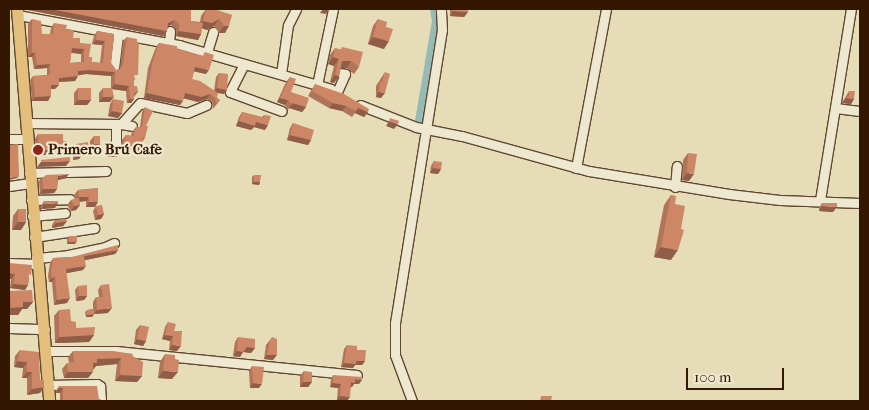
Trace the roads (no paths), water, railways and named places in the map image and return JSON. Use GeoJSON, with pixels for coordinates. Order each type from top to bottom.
{"type":"FeatureCollection","features":[{"type":"Feature","properties":{"kind":"main road"},"geometry":{"type":"LineString","coordinates":[[17,12],[32,216],[45,330],[49,401]]}},
{"type":"Feature","properties":{"kind":"street"},"geometry":{"type":"LineString","coordinates":[[281,74],[288,25],[296,9]]}},
{"type":"Feature","properties":{"kind":"street"},"geometry":{"type":"LineString","coordinates":[[317,85],[333,9]]}},
{"type":"Feature","properties":{"kind":"street"},"geometry":{"type":"LineString","coordinates":[[412,401],[400,372],[394,339],[442,30],[441,9],[447,9]]}},
{"type":"Feature","properties":{"kind":"street"},"geometry":{"type":"LineString","coordinates":[[576,168],[606,9]]}},
{"type":"Feature","properties":{"kind":"street"},"geometry":{"type":"LineString","coordinates":[[820,200],[851,9]]}},
{"type":"Feature","properties":{"kind":"street"},"geometry":{"type":"LineString","coordinates":[[17,12],[207,52],[317,85],[343,95],[372,112],[576,168],[675,187],[780,200],[860,202]]}},
{"type":"Feature","properties":{"kind":"street"},"geometry":{"type":"LineString","coordinates":[[169,43],[170,31]]}},
{"type":"Feature","properties":{"kind":"street"},"geometry":{"type":"LineString","coordinates":[[207,52],[213,32]]}},
{"type":"Feature","properties":{"kind":"street"},"geometry":{"type":"LineString","coordinates":[[114,68],[118,34]]}},
{"type":"Feature","properties":{"kind":"street"},"geometry":{"type":"LineString","coordinates":[[244,64],[230,92],[282,111]]}},
{"type":"Feature","properties":{"kind":"street"},"geometry":{"type":"LineString","coordinates":[[341,73],[345,74],[343,95]]}},
{"type":"Feature","properties":{"kind":"street"},"geometry":{"type":"LineString","coordinates":[[116,146],[118,124],[140,103],[187,113],[206,105]]}},
{"type":"Feature","properties":{"kind":"street"},"geometry":{"type":"LineString","coordinates":[[835,108],[860,111]]}},
{"type":"Feature","properties":{"kind":"street"},"geometry":{"type":"LineString","coordinates":[[26,122],[132,126]]}},
{"type":"Feature","properties":{"kind":"street"},"geometry":{"type":"LineString","coordinates":[[9,139],[27,139]]}},
{"type":"Feature","properties":{"kind":"street"},"geometry":{"type":"LineString","coordinates":[[675,187],[677,166]]}},
{"type":"Feature","properties":{"kind":"street"},"geometry":{"type":"LineString","coordinates":[[9,186],[30,178],[106,171]]}},
{"type":"Feature","properties":{"kind":"street"},"geometry":{"type":"LineString","coordinates":[[31,200],[70,199]]}},
{"type":"Feature","properties":{"kind":"street"},"geometry":{"type":"LineString","coordinates":[[32,216],[65,214]]}},
{"type":"Feature","properties":{"kind":"street"},"geometry":{"type":"LineString","coordinates":[[34,237],[94,228]]}},
{"type":"Feature","properties":{"kind":"street"},"geometry":{"type":"LineString","coordinates":[[9,262],[37,261],[105,247],[114,243]]}},
{"type":"Feature","properties":{"kind":"street"},"geometry":{"type":"LineString","coordinates":[[9,328],[45,330]]}},
{"type":"Feature","properties":{"kind":"street"},"geometry":{"type":"LineString","coordinates":[[46,351],[116,351],[356,375]]}},
{"type":"Feature","properties":{"kind":"street"},"geometry":{"type":"LineString","coordinates":[[48,385],[98,384],[100,386],[101,401]]}},
{"type":"Feature","properties":{"kind":"waterway"},"geometry":{"type":"LineString","coordinates":[[420,121],[437,21],[435,9]]}},
{"type":"Feature","properties":{"kind":"place","name":"Primero Brú Cafe"},"geometry":{"type":"Point","coordinates":[38,150]}}]}
